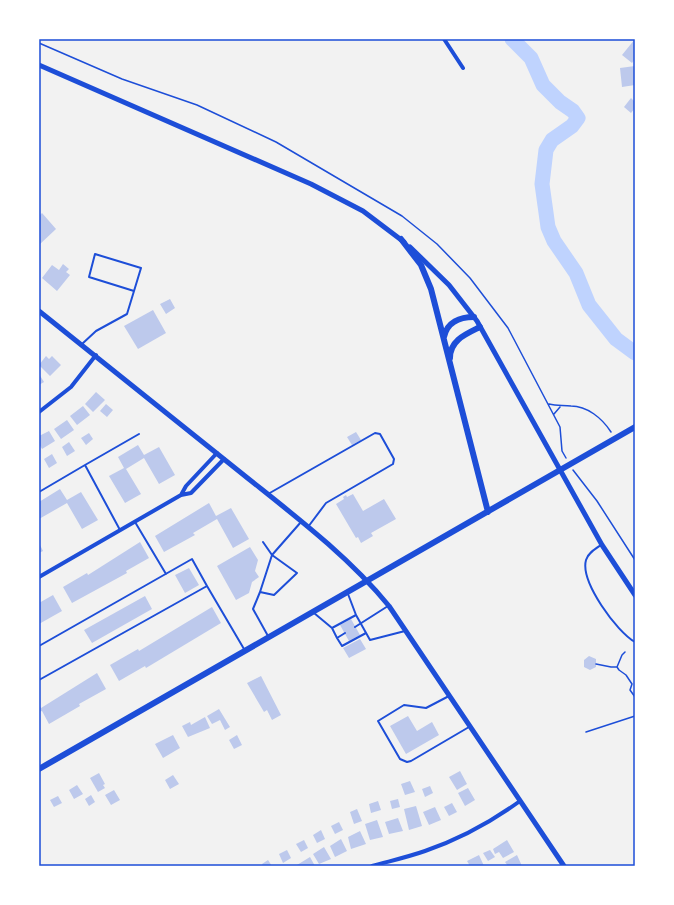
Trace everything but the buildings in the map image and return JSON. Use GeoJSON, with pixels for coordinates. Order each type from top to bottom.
{"type":"FeatureCollection","features":[{"type":"Feature","properties":{"kind":"main road"},"geometry":{"type":"LineString","coordinates":[[401,239],[416,256],[427,277],[488,512]]}},
{"type":"Feature","properties":{"kind":"main road"},"geometry":{"type":"LineString","coordinates":[[444,338],[447,327],[452,323],[460,318],[474,317]]}},
{"type":"Feature","properties":{"kind":"main road"},"geometry":{"type":"LineString","coordinates":[[451,368],[450,354],[454,343],[480,327]]}},
{"type":"Feature","properties":{"kind":"main road"},"geometry":{"type":"LineString","coordinates":[[39,769],[635,427]]}},
{"type":"Feature","properties":{"kind":"street"},"geometry":{"type":"LineString","coordinates":[[444,39],[463,68]]}},
{"type":"Feature","properties":{"kind":"street"},"geometry":{"type":"LineString","coordinates":[[39,65],[311,184],[363,211],[401,239],[449,285],[474,317],[602,545],[635,595]]}},
{"type":"Feature","properties":{"kind":"street"},"geometry":{"type":"LineString","coordinates":[[39,311],[217,453],[301,522],[368,580],[389,606],[564,866]]}},
{"type":"Feature","properties":{"kind":"street"},"geometry":{"type":"LineString","coordinates":[[39,412],[71,387],[96,355]]}},
{"type":"Feature","properties":{"kind":"street"},"geometry":{"type":"LineString","coordinates":[[181,495],[186,486],[217,453]]}},
{"type":"Feature","properties":{"kind":"street"},"geometry":{"type":"LineString","coordinates":[[39,577],[181,495],[191,493],[224,459]]}},
{"type":"Feature","properties":{"kind":"street"},"geometry":{"type":"LineString","coordinates":[[372,866],[424,852],[456,839],[492,820],[520,801]]}},
{"type":"Feature","properties":{"kind":"lane"},"geometry":{"type":"LineString","coordinates":[[81,344],[96,331],[127,314],[134,292],[141,268],[95,254],[89,277],[134,292]]}},
{"type":"Feature","properties":{"kind":"lane"},"geometry":{"type":"LineString","coordinates":[[267,494],[375,433],[380,434],[394,459],[393,464],[326,503],[308,528]]}},
{"type":"Feature","properties":{"kind":"lane"},"geometry":{"type":"LineString","coordinates":[[39,492],[139,434]]}},
{"type":"Feature","properties":{"kind":"lane"},"geometry":{"type":"LineString","coordinates":[[85,465],[120,530]]}},
{"type":"Feature","properties":{"kind":"lane"},"geometry":{"type":"LineString","coordinates":[[134,522],[166,574]]}},
{"type":"Feature","properties":{"kind":"lane"},"geometry":{"type":"LineString","coordinates":[[268,638],[253,609],[272,555],[301,522]]}},
{"type":"Feature","properties":{"kind":"lane"},"geometry":{"type":"LineString","coordinates":[[260,592],[274,594],[297,573],[272,555],[263,542]]}},
{"type":"Feature","properties":{"kind":"lane"},"geometry":{"type":"LineString","coordinates":[[602,545],[590,553],[586,559],[587,578],[597,599],[620,629],[628,638],[635,642]]}},
{"type":"Feature","properties":{"kind":"lane"},"geometry":{"type":"LineString","coordinates":[[39,646],[192,559],[245,651]]}},
{"type":"Feature","properties":{"kind":"lane"},"geometry":{"type":"LineString","coordinates":[[39,680],[208,586]]}},
{"type":"Feature","properties":{"kind":"lane"},"geometry":{"type":"LineString","coordinates":[[347,592],[356,615],[370,640],[406,631]]}},
{"type":"Feature","properties":{"kind":"lane"},"geometry":{"type":"LineString","coordinates":[[355,627],[389,606]]}},
{"type":"Feature","properties":{"kind":"lane"},"geometry":{"type":"LineString","coordinates":[[313,612],[332,628],[342,646],[366,633]]}},
{"type":"Feature","properties":{"kind":"lane"},"geometry":{"type":"LineString","coordinates":[[332,628],[356,615]]}},
{"type":"Feature","properties":{"kind":"lane"},"geometry":{"type":"LineString","coordinates":[[337,638],[345,633]]}},
{"type":"Feature","properties":{"kind":"lane"},"geometry":{"type":"LineString","coordinates":[[449,696],[426,708],[404,705],[378,721],[400,759],[407,762],[411,761],[470,726]]}},
{"type":"Feature","properties":{"kind":"path"},"geometry":{"type":"LineString","coordinates":[[39,43],[129,82],[197,105],[276,142],[402,216],[437,244],[480,290],[508,328],[560,427],[562,451],[577,477],[597,501],[635,560]]}},
{"type":"Feature","properties":{"kind":"path"},"geometry":{"type":"LineString","coordinates":[[549,404],[560,407],[578,406],[588,410],[604,422],[614,439]]}},
{"type":"Feature","properties":{"kind":"path"},"geometry":{"type":"LineString","coordinates":[[554,414],[560,407]]}},
{"type":"Feature","properties":{"kind":"path"},"geometry":{"type":"LineString","coordinates":[[617,667],[622,655],[625,652]]}},
{"type":"Feature","properties":{"kind":"path"},"geometry":{"type":"LineString","coordinates":[[596,664],[617,667],[630,680],[632,684],[630,690],[635,696]]}},
{"type":"Feature","properties":{"kind":"path"},"geometry":{"type":"LineString","coordinates":[[586,732],[635,716]]}},
{"type":"Feature","properties":{"kind":"waterway"},"geometry":{"type":"LineString","coordinates":[[512,39],[531,58],[543,85],[560,102],[573,111],[578,118],[572,126],[552,140],[546,150],[542,184],[548,227],[554,241],[576,273],[589,305],[616,339],[635,353]]}}]}
